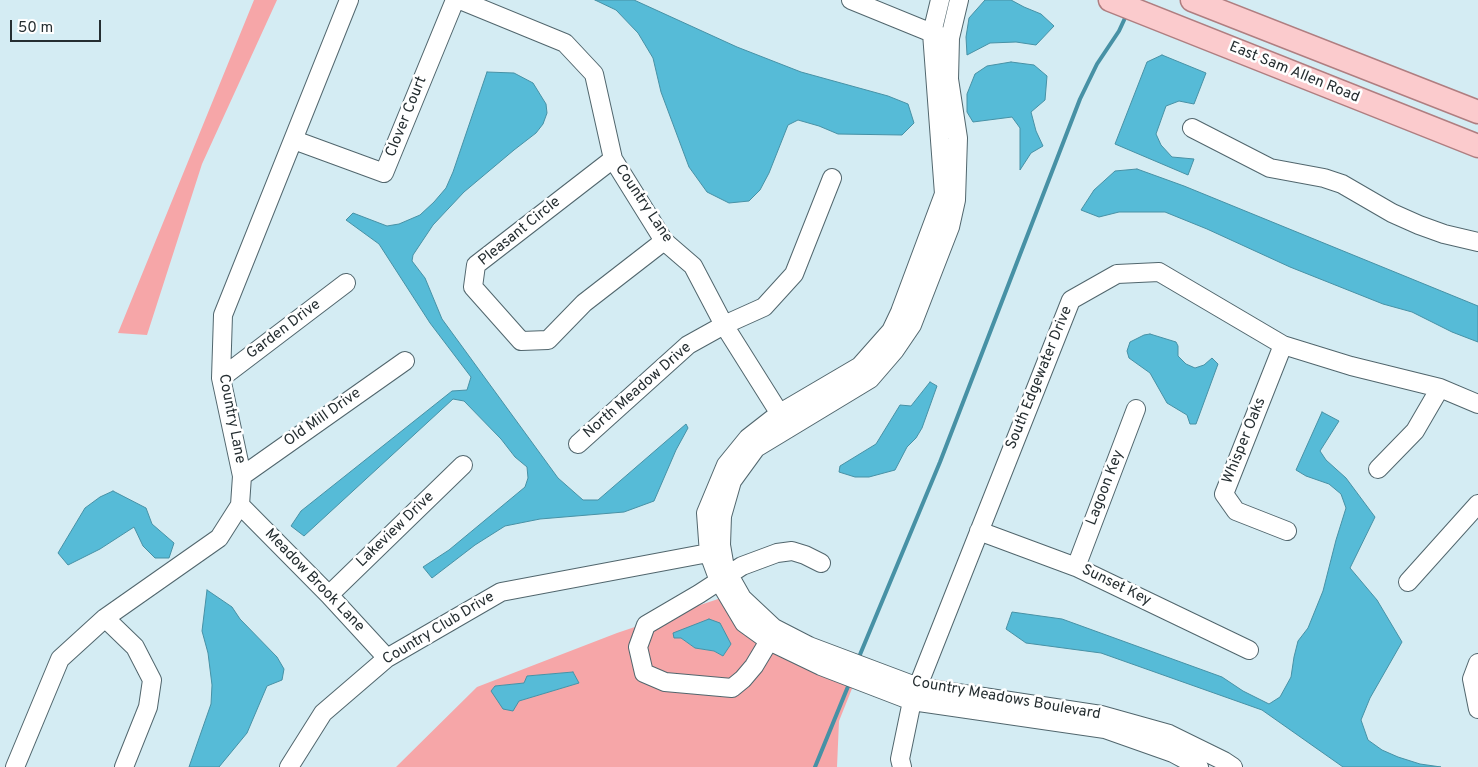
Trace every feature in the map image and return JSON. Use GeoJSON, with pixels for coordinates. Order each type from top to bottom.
{"type":"FeatureCollection","features":[{"type":"Feature","properties":{"kind":"main road","name":"East Sam Allen Road"},"geometry":{"type":"LineString","coordinates":[[1110,0],[1478,146]]}},
{"type":"Feature","properties":{"kind":"main road"},"geometry":{"type":"LineString","coordinates":[[1192,0],[1478,112]]}},
{"type":"Feature","properties":{"kind":"street","name":"Country Lane"},"geometry":{"type":"LineString","coordinates":[[15,767],[60,659],[105,618],[219,538],[240,505],[242,476],[221,378],[223,315],[349,0]]}},
{"type":"Feature","properties":{"kind":"street","name":"Clover Court"},"geometry":{"type":"LineString","coordinates":[[294,140],[384,173],[455,0]]}},
{"type":"Feature","properties":{"kind":"street","name":"Country Lane"},"geometry":{"type":"LineString","coordinates":[[460,0],[565,42],[594,74],[613,159],[664,241],[693,266],[724,325],[784,420]]}},
{"type":"Feature","properties":{"kind":"street"},"geometry":{"type":"LineString","coordinates":[[850,0],[932,33],[950,38]]}},
{"type":"Feature","properties":{"kind":"street","name":"Country Meadows Boulevard"},"geometry":{"type":"LineString","coordinates":[[940,0],[932,33],[943,80],[946,105],[944,194],[923,272],[891,331],[860,366],[784,420],[748,438],[726,465],[706,513],[724,578],[744,623],[823,659],[915,694],[1101,715],[1169,734],[1199,767]]}},
{"type":"Feature","properties":{"kind":"street","name":"Country Meadows Boulevard"},"geometry":{"type":"LineString","coordinates":[[943,80],[957,0]]}},
{"type":"Feature","properties":{"kind":"street"},"geometry":{"type":"LineString","coordinates":[[1192,128],[1270,168],[1324,178],[1342,184],[1392,213],[1419,225],[1444,234],[1478,242]]}},
{"type":"Feature","properties":{"kind":"street","name":"Pleasant Circle"},"geometry":{"type":"LineString","coordinates":[[613,159],[476,265],[474,287],[521,341],[548,340],[584,302],[664,241]]}},
{"type":"Feature","properties":{"kind":"street","name":"North Meadow Drive"},"geometry":{"type":"LineString","coordinates":[[578,444],[688,345],[724,325],[764,307],[794,274],[832,178]]}},
{"type":"Feature","properties":{"kind":"street","name":"South Edgewater Drive"},"geometry":{"type":"LineString","coordinates":[[902,767],[900,759],[915,694],[1071,300],[1117,274],[1159,272],[1283,345],[1351,366],[1440,388],[1478,404]]}},
{"type":"Feature","properties":{"kind":"street","name":"Garden Drive"},"geometry":{"type":"LineString","coordinates":[[221,378],[346,283]]}},
{"type":"Feature","properties":{"kind":"street","name":"Whisper Oaks"},"geometry":{"type":"LineString","coordinates":[[1283,345],[1224,494],[1236,510],[1287,531]]}},
{"type":"Feature","properties":{"kind":"street","name":"Old Mill Drive"},"geometry":{"type":"LineString","coordinates":[[242,476],[404,361]]}},
{"type":"Feature","properties":{"kind":"street"},"geometry":{"type":"LineString","coordinates":[[1378,469],[1415,431],[1440,388]]}},
{"type":"Feature","properties":{"kind":"street","name":"Lagoon Key"},"geometry":{"type":"LineString","coordinates":[[1076,567],[1136,410]]}},
{"type":"Feature","properties":{"kind":"street","name":"Lakeview Drive"},"geometry":{"type":"LineString","coordinates":[[329,595],[463,465]]}},
{"type":"Feature","properties":{"kind":"street"},"geometry":{"type":"LineString","coordinates":[[1408,582],[1478,504]]}},
{"type":"Feature","properties":{"kind":"street","name":"Meadow Brook Lane"},"geometry":{"type":"LineString","coordinates":[[240,505],[329,595],[387,658]]}},
{"type":"Feature","properties":{"kind":"street","name":"Sunset Key"},"geometry":{"type":"LineString","coordinates":[[979,531],[1076,567],[1250,650]]}},
{"type":"Feature","properties":{"kind":"street","name":"Country Club Drive"},"geometry":{"type":"LineString","coordinates":[[289,767],[323,713],[387,658],[501,592],[716,552]]}},
{"type":"Feature","properties":{"kind":"street"},"geometry":{"type":"LineString","coordinates":[[771,634],[754,666],[732,688],[666,682],[644,673],[638,647],[646,625],[742,566],[777,553],[792,552],[805,555],[821,564]]}},
{"type":"Feature","properties":{"kind":"street"},"geometry":{"type":"LineString","coordinates":[[105,618],[135,647],[152,680],[148,707],[124,767]]}},
{"type":"Feature","properties":{"kind":"street"},"geometry":{"type":"LineString","coordinates":[[1477,702],[1472,679],[1478,662]]}},
{"type":"Feature","properties":{"kind":"street","name":"Country Meadows Boulevard"},"geometry":{"type":"LineString","coordinates":[[1179,747],[1224,761],[1233,767]]}},
{"type":"Feature","properties":{"kind":"shaded area"},"geometry":{"type":"Polygon","coordinates":[[[254,0],[277,0],[202,164],[147,335],[118,333],[254,0]]]}},
{"type":"Feature","properties":{"kind":"shaded area"},"geometry":{"type":"Polygon","coordinates":[[[730,595],[859,671],[839,721],[837,767],[396,767],[477,687],[617,633],[730,595]],[[681,638],[695,648],[714,651],[723,656],[731,644],[681,638]],[[573,672],[528,676],[524,683],[496,686],[519,701],[579,683],[573,672]]]}},
{"type":"Feature","properties":{"kind":"water"},"geometry":{"type":"Polygon","coordinates":[[[595,0],[634,0],[737,47],[801,72],[888,96],[908,104],[914,123],[902,135],[838,134],[798,120],[788,125],[769,173],[760,190],[749,201],[729,203],[707,192],[689,167],[661,92],[653,58],[638,33],[616,10],[595,0]]]}},
{"type":"Feature","properties":{"kind":"water"},"geometry":{"type":"Polygon","coordinates":[[[985,0],[1011,0],[1041,14],[1054,26],[1036,45],[1016,42],[990,43],[967,55],[966,37],[969,18],[985,0]]]}},
{"type":"Feature","properties":{"kind":"water"},"geometry":{"type":"Polygon","coordinates":[[[1162,55],[1206,73],[1194,104],[1179,101],[1166,106],[1156,134],[1161,145],[1172,157],[1194,159],[1188,175],[1115,144],[1147,62],[1162,55]]]}},
{"type":"Feature","properties":{"kind":"water"},"geometry":{"type":"Polygon","coordinates":[[[1011,62],[1034,65],[1047,76],[1045,100],[1031,112],[1036,131],[1043,146],[1031,153],[1020,170],[1020,128],[1012,117],[973,122],[967,112],[967,94],[975,74],[987,66],[1011,62]]]}},
{"type":"Feature","properties":{"kind":"water"},"geometry":{"type":"Polygon","coordinates":[[[487,72],[514,73],[533,83],[546,104],[547,113],[543,124],[536,133],[464,192],[433,225],[413,255],[412,261],[425,278],[442,319],[558,478],[583,500],[598,500],[686,424],[688,428],[676,450],[654,501],[624,512],[540,519],[505,526],[475,545],[432,578],[423,567],[449,550],[525,487],[528,478],[527,467],[515,457],[501,439],[464,401],[453,399],[304,536],[291,526],[301,511],[452,391],[467,390],[471,377],[430,323],[379,244],[346,220],[353,213],[387,226],[399,224],[420,215],[434,202],[446,188],[453,172],[487,72]]]}},
{"type":"Feature","properties":{"kind":"water"},"geometry":{"type":"Polygon","coordinates":[[[1137,169],[1184,186],[1478,306],[1478,342],[1452,332],[1412,312],[1383,304],[1290,267],[1165,212],[1119,212],[1099,217],[1081,210],[1094,190],[1115,171],[1137,169]]]}},
{"type":"Feature","properties":{"kind":"water"},"geometry":{"type":"Polygon","coordinates":[[[1150,334],[1176,342],[1178,356],[1186,364],[1195,368],[1204,365],[1212,358],[1218,364],[1196,424],[1190,424],[1187,415],[1167,403],[1150,373],[1129,358],[1127,351],[1130,342],[1150,334]]]}},
{"type":"Feature","properties":{"kind":"water"},"geometry":{"type":"Polygon","coordinates":[[[930,382],[937,386],[922,428],[907,447],[895,470],[869,477],[855,477],[839,472],[840,466],[876,444],[900,405],[911,406],[930,382]]]}},
{"type":"Feature","properties":{"kind":"water"},"geometry":{"type":"Polygon","coordinates":[[[1322,412],[1339,421],[1320,451],[1326,460],[1346,478],[1375,517],[1350,568],[1377,600],[1402,642],[1370,698],[1361,720],[1368,740],[1382,750],[1420,764],[1441,767],[1343,767],[1262,710],[1101,653],[1026,643],[1006,629],[1012,612],[1062,619],[1222,677],[1243,691],[1269,704],[1280,697],[1291,677],[1298,641],[1308,628],[1323,591],[1346,508],[1341,494],[1329,484],[1306,476],[1296,470],[1322,412]]]}},
{"type":"Feature","properties":{"kind":"water"},"geometry":{"type":"Polygon","coordinates":[[[113,491],[146,508],[152,524],[174,543],[169,558],[155,558],[143,546],[134,527],[100,549],[68,565],[58,553],[85,508],[100,497],[113,491]]]}},
{"type":"Feature","properties":{"kind":"water"},"geometry":{"type":"Polygon","coordinates":[[[207,590],[232,607],[240,619],[277,657],[284,669],[282,680],[267,686],[247,733],[219,767],[189,767],[211,704],[212,685],[208,653],[202,631],[207,590]]]}},
{"type":"Feature","properties":{"kind":"water"},"geometry":{"type":"Polygon","coordinates":[[[709,619],[720,623],[731,644],[723,656],[714,651],[695,648],[681,638],[674,638],[673,633],[709,619]]]}},
{"type":"Feature","properties":{"kind":"water"},"geometry":{"type":"Polygon","coordinates":[[[573,672],[579,683],[519,701],[513,711],[503,709],[491,691],[495,686],[524,683],[527,676],[573,672]]]}},
{"type":"Feature","properties":{"kind":"waterway"},"geometry":{"type":"LineString","coordinates":[[859,657],[940,462],[1080,99],[1097,64],[1119,31],[1125,18]]}},
{"type":"Feature","properties":{"kind":"waterway"},"geometry":{"type":"LineString","coordinates":[[815,767],[849,684]]}}]}
